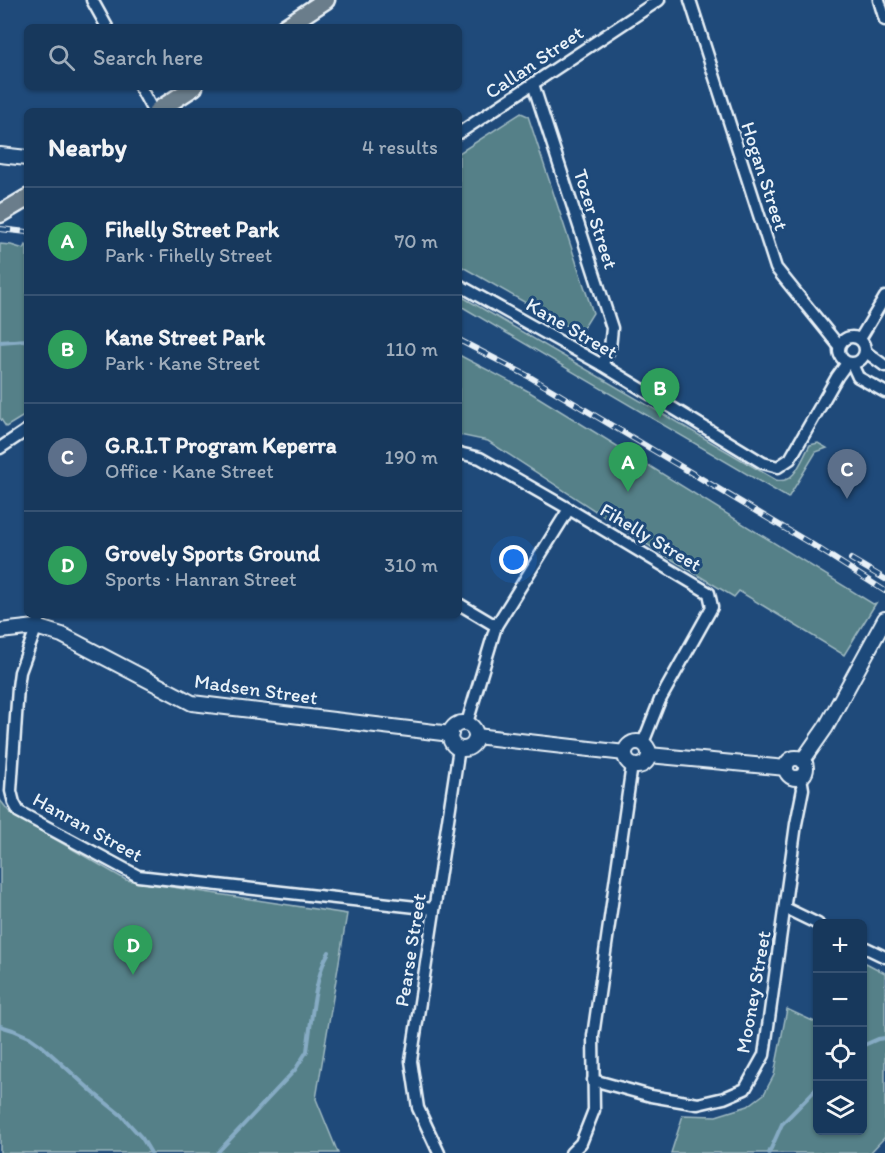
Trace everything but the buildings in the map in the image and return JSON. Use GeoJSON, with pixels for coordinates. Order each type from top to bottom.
{"type":"FeatureCollection","features":[{"type":"Feature","properties":{"kind":"main road"},"geometry":{"type":"LineString","coordinates":[[290,24],[326,0]]}},
{"type":"Feature","properties":{"kind":"main road"},"geometry":{"type":"LineString","coordinates":[[162,108],[189,90]]}},
{"type":"Feature","properties":{"kind":"main road"},"geometry":{"type":"LineString","coordinates":[[0,214],[24,200]]}},
{"type":"Feature","properties":{"kind":"street"},"geometry":{"type":"LineString","coordinates":[[92,0],[105,24]]}},
{"type":"Feature","properties":{"kind":"street","name":"Callan Street"},"geometry":{"type":"LineString","coordinates":[[462,131],[659,0]]}},
{"type":"Feature","properties":{"kind":"street","name":"Hogan Street"},"geometry":{"type":"LineString","coordinates":[[690,0],[776,268],[839,346]]}},
{"type":"Feature","properties":{"kind":"street"},"geometry":{"type":"LineString","coordinates":[[879,0],[885,20]]}},
{"type":"Feature","properties":{"kind":"street","name":"Tozer Street"},"geometry":{"type":"LineString","coordinates":[[533,84],[612,328],[610,348],[602,365]]}},
{"type":"Feature","properties":{"kind":"street"},"geometry":{"type":"LineString","coordinates":[[142,90],[155,108]]}},
{"type":"Feature","properties":{"kind":"street"},"geometry":{"type":"LineString","coordinates":[[0,155],[24,158]]}},
{"type":"Feature","properties":{"kind":"street","name":"Kane Street"},"geometry":{"type":"LineString","coordinates":[[462,287],[602,365],[763,463],[777,467],[790,459],[837,377],[850,363]]}},
{"type":"Feature","properties":{"kind":"street"},"geometry":{"type":"LineString","coordinates":[[860,339],[885,297]]}},
{"type":"Feature","properties":{"kind":"street"},"geometry":{"type":"LineString","coordinates":[[850,363],[859,362],[866,352],[865,345],[860,339],[852,337],[844,339],[839,346],[841,358],[850,363],[858,377],[885,392]]}},
{"type":"Feature","properties":{"kind":"street"},"geometry":{"type":"LineString","coordinates":[[866,352],[885,366]]}},
{"type":"Feature","properties":{"kind":"street"},"geometry":{"type":"LineString","coordinates":[[0,448],[24,432]]}},
{"type":"Feature","properties":{"kind":"street","name":"Fihelly Street"},"geometry":{"type":"LineString","coordinates":[[462,454],[480,458],[709,593],[712,607],[660,700],[646,749]]}},
{"type":"Feature","properties":{"kind":"street"},"geometry":{"type":"LineString","coordinates":[[467,723],[496,627],[569,509]]}},
{"type":"Feature","properties":{"kind":"street"},"geometry":{"type":"LineString","coordinates":[[462,606],[496,627]]}},
{"type":"Feature","properties":{"kind":"street"},"geometry":{"type":"LineString","coordinates":[[803,760],[826,727],[885,619]]}},
{"type":"Feature","properties":{"kind":"street","name":"Madsen Street"},"geometry":{"type":"LineString","coordinates":[[0,631],[39,621],[192,703],[450,734]]}},
{"type":"Feature","properties":{"kind":"street","name":"Hanran Street"},"geometry":{"type":"LineString","coordinates":[[39,621],[19,679],[11,791],[14,806],[19,812],[138,876],[434,909]]}},
{"type":"Feature","properties":{"kind":"street"},"geometry":{"type":"LineString","coordinates":[[467,723],[474,728],[476,736],[473,745],[465,749],[453,744],[450,734],[455,725],[467,723]]}},
{"type":"Feature","properties":{"kind":"street"},"geometry":{"type":"LineString","coordinates":[[476,736],[625,753]]}},
{"type":"Feature","properties":{"kind":"street"},"geometry":{"type":"LineString","coordinates":[[646,749],[646,761],[643,764],[632,765],[626,759],[626,747],[636,741],[646,749],[786,768]]}},
{"type":"Feature","properties":{"kind":"street","name":"Pearse Street"},"geometry":{"type":"LineString","coordinates":[[439,1153],[418,1108],[411,1061],[459,748]]}},
{"type":"Feature","properties":{"kind":"street"},"geometry":{"type":"LineString","coordinates":[[795,757],[803,760],[806,766],[804,775],[801,777],[792,777],[786,768],[790,759],[795,757]]}},
{"type":"Feature","properties":{"kind":"street"},"geometry":{"type":"LineString","coordinates":[[571,1153],[580,1143],[594,1110],[593,1035],[632,765]]}},
{"type":"Feature","properties":{"kind":"street","name":"Mooney Street"},"geometry":{"type":"LineString","coordinates":[[593,1080],[651,1096],[698,1104],[724,1098],[746,1089],[764,1055],[796,824],[803,789],[801,777]]}},
{"type":"Feature","properties":{"kind":"street"},"geometry":{"type":"LineString","coordinates":[[785,908],[813,922]]}},
{"type":"Feature","properties":{"kind":"street"},"geometry":{"type":"LineString","coordinates":[[867,948],[885,957]]}},
{"type":"Feature","properties":{"kind":"green space"},"geometry":{"type":"Polygon","coordinates":[[[521,113],[528,116],[593,313],[583,329],[572,329],[462,267],[462,151],[521,113]]]}},
{"type":"Feature","properties":{"kind":"green space"},"geometry":{"type":"Polygon","coordinates":[[[0,244],[24,249],[24,416],[6,427],[0,418],[0,244]]]}},
{"type":"Feature","properties":{"kind":"green space"},"geometry":{"type":"Polygon","coordinates":[[[462,297],[776,480],[783,480],[793,475],[810,445],[818,443],[827,448],[816,452],[788,498],[462,307],[462,297]]]}},
{"type":"Feature","properties":{"kind":"green space"},"geometry":{"type":"Polygon","coordinates":[[[462,357],[528,391],[873,604],[876,603],[844,655],[739,591],[734,597],[643,542],[488,441],[462,436],[462,357]]]}},
{"type":"Feature","properties":{"kind":"green space"},"geometry":{"type":"Polygon","coordinates":[[[0,800],[11,814],[126,880],[347,914],[316,1099],[338,1153],[0,1153],[0,800]]]}},
{"type":"Feature","properties":{"kind":"green space"},"geometry":{"type":"Polygon","coordinates":[[[867,964],[885,973],[885,1137],[870,1153],[671,1153],[683,1115],[716,1116],[748,1106],[764,1094],[774,1075],[787,1009],[813,1021],[813,1135],[867,1135],[867,964]]]}},
{"type":"Feature","properties":{"kind":"waterway"},"geometry":{"type":"LineString","coordinates":[[0,342],[24,340]]}},
{"type":"Feature","properties":{"kind":"waterway"},"geometry":{"type":"LineString","coordinates":[[217,1153],[295,1070],[307,1051],[317,986],[329,952]]}},
{"type":"Feature","properties":{"kind":"waterway"},"geometry":{"type":"LineString","coordinates":[[0,1026],[29,1037],[43,1047],[121,1115],[142,1138],[151,1153]]}},
{"type":"Feature","properties":{"kind":"waterway"},"geometry":{"type":"LineString","coordinates":[[867,1044],[885,1038]]}},
{"type":"Feature","properties":{"kind":"waterway"},"geometry":{"type":"LineString","coordinates":[[769,1153],[782,1124],[813,1092]]}},
{"type":"Feature","properties":{"kind":"railway"},"geometry":{"type":"LineString","coordinates":[[0,229],[24,232]]}},
{"type":"Feature","properties":{"kind":"railway"},"geometry":{"type":"LineString","coordinates":[[462,342],[530,377],[813,545],[885,591]]}},
{"type":"Feature","properties":{"kind":"railway"},"geometry":{"type":"LineString","coordinates":[[851,559],[885,579]]}},
{"type":"Feature","properties":{"kind":"place","name":"Kane Street Park"},"geometry":{"type":"Point","coordinates":[660,418]}},
{"type":"Feature","properties":{"kind":"place","name":"Fihelly Street Park"},"geometry":{"type":"Point","coordinates":[628,492]}},
{"type":"Feature","properties":{"kind":"place","name":"G.R.I.T Program Keperra"},"geometry":{"type":"Point","coordinates":[847,499]}},
{"type":"Feature","properties":{"kind":"place","name":"Grovely Sports Ground"},"geometry":{"type":"Point","coordinates":[133,975]}}]}
